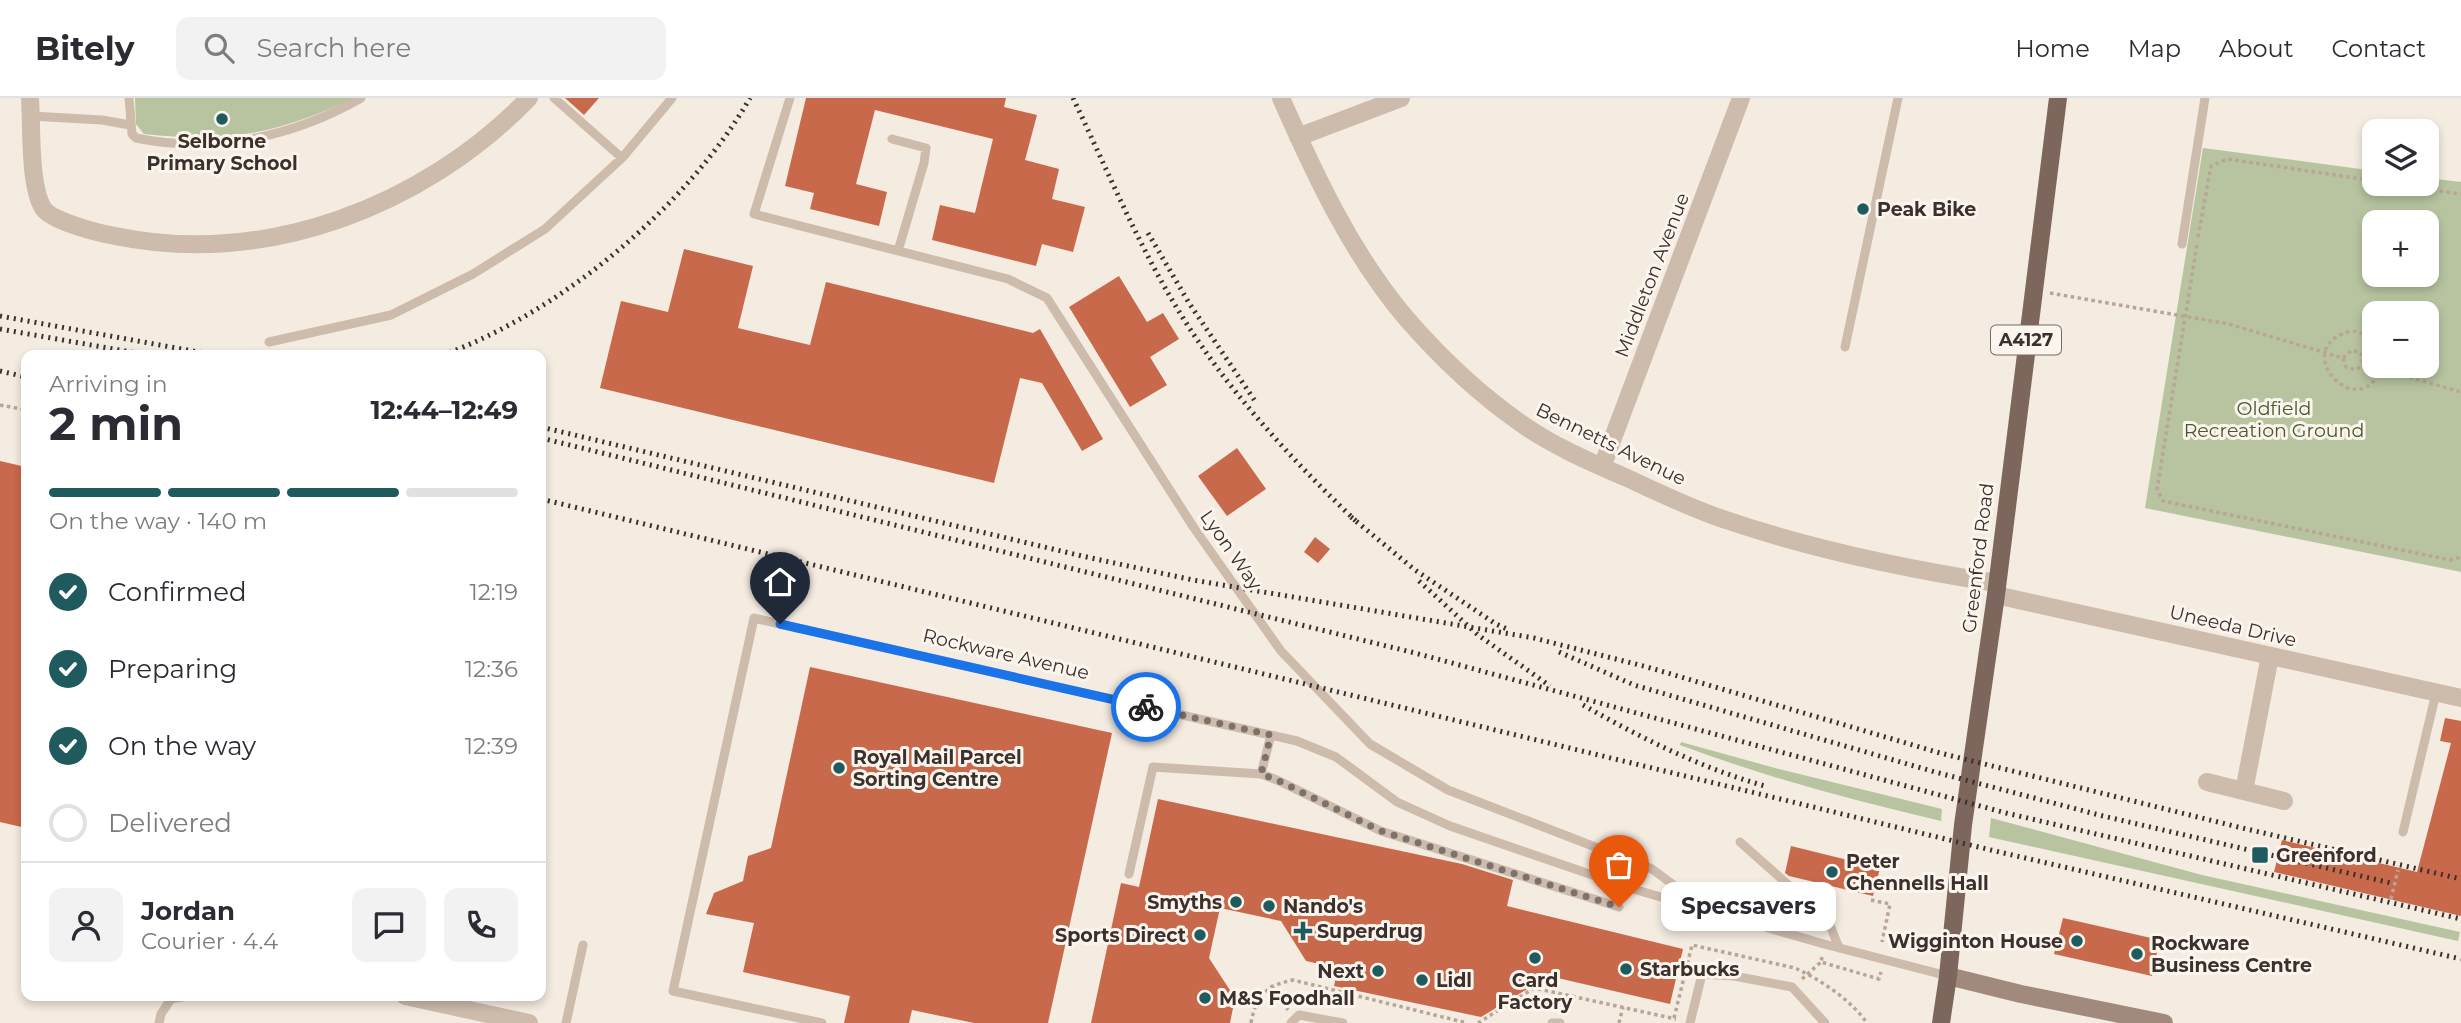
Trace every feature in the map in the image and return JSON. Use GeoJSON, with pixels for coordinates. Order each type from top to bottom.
{"type":"FeatureCollection","features":[{"type":"Feature","properties":{"kind":"main road","name":"Greenford Road"},"geometry":{"type":"LineString","coordinates":[[1941,1023],[1963,825],[1996,589],[2058,98]]}},
{"type":"Feature","properties":{"kind":"street"},"geometry":{"type":"LineString","coordinates":[[31,107],[35,186],[41,206],[49,215],[105,234],[148,243],[210,245],[293,233],[347,217],[430,178],[467,153],[529,98]]}},
{"type":"Feature","properties":{"kind":"street","name":"Bennetts Avenue"},"geometry":{"type":"LineString","coordinates":[[1281,98],[1352,243],[1406,317],[1458,371],[1521,423],[1602,467],[1728,521],[1831,550],[1996,589]]}},
{"type":"Feature","properties":{"kind":"street"},"geometry":{"type":"LineString","coordinates":[[1298,137],[1401,98]]}},
{"type":"Feature","properties":{"kind":"street","name":"Middleton Avenue"},"geometry":{"type":"LineString","coordinates":[[1602,467],[1741,98]]}},
{"type":"Feature","properties":{"kind":"street","name":"Uneeda Drive"},"geometry":{"type":"LineString","coordinates":[[1996,589],[2270,656],[2461,698]]}},
{"type":"Feature","properties":{"kind":"street"},"geometry":{"type":"LineString","coordinates":[[2244,791],[2270,656]]}},
{"type":"Feature","properties":{"kind":"street"},"geometry":{"type":"LineString","coordinates":[[2207,782],[2284,801]]}},
{"type":"Feature","properties":{"kind":"street","name":"Rockware Avenue"},"geometry":{"type":"LineString","coordinates":[[1948,976],[2159,1023]]}},
{"type":"Feature","properties":{"kind":"street"},"geometry":{"type":"LineString","coordinates":[[428,1001],[529,1023]]}},
{"type":"Feature","properties":{"kind":"lane"},"geometry":{"type":"LineString","coordinates":[[129,98],[130,125],[136,138],[196,145],[236,142],[289,130],[338,111],[361,98]]}},
{"type":"Feature","properties":{"kind":"lane"},"geometry":{"type":"LineString","coordinates":[[554,98],[622,158]]}},
{"type":"Feature","properties":{"kind":"lane"},"geometry":{"type":"LineString","coordinates":[[269,342],[391,316],[473,274],[545,229],[622,158],[672,98]]}},
{"type":"Feature","properties":{"kind":"lane","name":"Lyon Way"},"geometry":{"type":"LineString","coordinates":[[790,98],[754,215],[1008,279],[1047,298],[1194,528],[1282,651],[1370,744],[1448,790],[1652,869],[1707,910]]}},
{"type":"Feature","properties":{"kind":"lane"},"geometry":{"type":"LineString","coordinates":[[1845,347],[1898,98]]}},
{"type":"Feature","properties":{"kind":"lane"},"geometry":{"type":"LineString","coordinates":[[2182,244],[2205,98]]}},
{"type":"Feature","properties":{"kind":"lane"},"geometry":{"type":"LineString","coordinates":[[31,107],[130,125]]}},
{"type":"Feature","properties":{"kind":"lane"},"geometry":{"type":"LineString","coordinates":[[892,139],[926,148],[898,251]]}},
{"type":"Feature","properties":{"kind":"lane","name":"Rockware Avenue"},"geometry":{"type":"LineString","coordinates":[[822,1023],[673,991],[754,618],[1297,741],[1336,757],[1397,802],[1450,826],[1633,889],[1824,944],[1948,976]]}},
{"type":"Feature","properties":{"kind":"lane"},"geometry":{"type":"LineString","coordinates":[[2403,832],[2436,693]]}},
{"type":"Feature","properties":{"kind":"lane"},"geometry":{"type":"LineString","coordinates":[[1261,774],[1271,735]]}},
{"type":"Feature","properties":{"kind":"lane"},"geometry":{"type":"LineString","coordinates":[[1129,874],[1153,767],[1261,774],[1381,831],[1619,907]]}},
{"type":"Feature","properties":{"kind":"lane"},"geometry":{"type":"LineString","coordinates":[[1740,842],[1828,920],[1839,948]]}},
{"type":"Feature","properties":{"kind":"lane"},"geometry":{"type":"LineString","coordinates":[[566,1023],[583,945]]}},
{"type":"Feature","properties":{"kind":"lane"},"geometry":{"type":"LineString","coordinates":[[1686,1022],[1702,974],[1734,976],[1792,987],[1825,1023]]}},
{"type":"Feature","properties":{"kind":"lane"},"geometry":{"type":"LineString","coordinates":[[159,1023],[161,1014],[170,1001]]}},
{"type":"Feature","properties":{"kind":"lane"},"geometry":{"type":"LineString","coordinates":[[1292,1021],[1299,1015],[1343,1023]]}},
{"type":"Feature","properties":{"kind":"lane"},"geometry":{"type":"LineString","coordinates":[[1552,1023],[1560,1023]]}},
{"type":"Feature","properties":{"kind":"path"},"geometry":{"type":"LineString","coordinates":[[2362,179],[2228,159],[2211,166],[2157,489],[2163,501],[2450,560],[2461,557]]}},
{"type":"Feature","properties":{"kind":"path"},"geometry":{"type":"LineString","coordinates":[[2439,191],[2461,194]]}},
{"type":"Feature","properties":{"kind":"path"},"geometry":{"type":"LineString","coordinates":[[2032,290],[2229,324],[2343,358]]}},
{"type":"Feature","properties":{"kind":"path"},"geometry":{"type":"LineString","coordinates":[[2362,333],[2350,332],[2332,341],[2325,362],[2329,375],[2340,386],[2357,389],[2372,383],[2375,378]]}},
{"type":"Feature","properties":{"kind":"path"},"geometry":{"type":"LineString","coordinates":[[2343,358],[2352,350],[2361,353],[2362,358]]}},
{"type":"Feature","properties":{"kind":"path"},"geometry":{"type":"LineString","coordinates":[[2343,358],[2346,367],[2356,370],[2362,365]]}},
{"type":"Feature","properties":{"kind":"path"},"geometry":{"type":"LineString","coordinates":[[2416,378],[2461,392]]}},
{"type":"Feature","properties":{"kind":"path"},"geometry":{"type":"LineString","coordinates":[[0,405],[21,409]]}},
{"type":"Feature","properties":{"kind":"path"},"geometry":{"type":"LineString","coordinates":[[2391,899],[2398,870]]}},
{"type":"Feature","properties":{"kind":"path"},"geometry":{"type":"LineString","coordinates":[[1871,900],[1890,904],[1882,943]]}},
{"type":"Feature","properties":{"kind":"path"},"geometry":{"type":"LineString","coordinates":[[1824,944],[1821,962],[1809,974],[1858,1010],[1867,1023]]}},
{"type":"Feature","properties":{"kind":"path"},"geometry":{"type":"LineString","coordinates":[[1821,962],[1879,979]]}},
{"type":"Feature","properties":{"kind":"path"},"geometry":{"type":"LineString","coordinates":[[1251,1023],[1254,1006],[1271,985],[1293,979],[1467,1023]]}},
{"type":"Feature","properties":{"kind":"path"},"geometry":{"type":"LineString","coordinates":[[1271,985],[1292,1021]]}},
{"type":"Feature","properties":{"kind":"path"},"geometry":{"type":"LineString","coordinates":[[1478,1023],[1534,988],[1686,1022]]}},
{"type":"Feature","properties":{"kind":"path"},"geometry":{"type":"LineString","coordinates":[[1619,1023],[1623,1007]]}},
{"type":"Feature","properties":{"kind":"green space","name":"Selborne Primary School"},"geometry":{"type":"Polygon","coordinates":[[[135,98],[355,98],[276,128],[228,136],[175,137],[144,134],[136,124],[135,98]]]}},
{"type":"Feature","properties":{"kind":"green space","name":"Oldfield Recreation Ground"},"geometry":{"type":"Polygon","coordinates":[[[2203,148],[2362,169],[2362,196],[2439,196],[2439,179],[2461,182],[2461,572],[2145,508],[2203,148]]]}},
{"type":"Feature","properties":{"kind":"green space"},"geometry":{"type":"Polygon","coordinates":[[[1681,742],[1942,809],[1941,821],[1776,778],[1680,745],[1681,742]]]}},
{"type":"Feature","properties":{"kind":"green space"},"geometry":{"type":"Polygon","coordinates":[[[1991,818],[2202,875],[2460,932],[2458,941],[1989,837],[1991,818]]]}},
{"type":"Feature","properties":{"kind":"building"},"geometry":{"type":"Polygon","coordinates":[[[565,98],[599,98],[584,115],[565,98]]]}},
{"type":"Feature","properties":{"kind":"building"},"geometry":{"type":"Polygon","coordinates":[[[806,98],[1006,98],[1004,107],[1037,115],[1025,160],[1059,169],[1052,199],[1085,207],[1073,252],[1042,244],[1036,266],[932,240],[940,205],[975,213],[993,139],[875,110],[856,184],[887,192],[879,226],[810,209],[814,193],[785,186],[806,98]]]}},
{"type":"Feature","properties":{"kind":"building"},"geometry":{"type":"Polygon","coordinates":[[[684,249],[753,266],[738,328],[810,345],[826,282],[1033,333],[1040,329],[1103,439],[1082,451],[1042,383],[1020,378],[994,483],[600,388],[621,301],[668,312],[684,249]]]}},
{"type":"Feature","properties":{"kind":"building"},"geometry":{"type":"Polygon","coordinates":[[[1119,276],[1147,322],[1163,313],[1179,339],[1150,357],[1167,385],[1130,407],[1069,307],[1119,276]]]}},
{"type":"Feature","properties":{"kind":"building"},"geometry":{"type":"Polygon","coordinates":[[[1237,448],[1266,489],[1227,516],[1198,476],[1237,448]]]}},
{"type":"Feature","properties":{"kind":"building"},"geometry":{"type":"Polygon","coordinates":[[[0,461],[21,466],[21,827],[0,822],[0,461]]]}},
{"type":"Feature","properties":{"kind":"building"},"geometry":{"type":"Polygon","coordinates":[[[1315,537],[1330,549],[1318,563],[1304,552],[1315,537]]]}},
{"type":"Feature","properties":{"kind":"building"},"geometry":{"type":"Polygon","coordinates":[[[810,667],[1112,733],[1048,1023],[974,1023],[912,1010],[909,1023],[844,1023],[850,996],[743,972],[754,923],[706,914],[714,893],[743,881],[748,856],[771,848],[810,667]]]}},
{"type":"Feature","properties":{"kind":"building"},"geometry":{"type":"Polygon","coordinates":[[[2445,718],[2461,721],[2461,916],[2274,872],[2282,840],[2417,872],[2451,743],[2440,741],[2445,718]]]}},
{"type":"Feature","properties":{"kind":"building"},"geometry":{"type":"Polygon","coordinates":[[[1158,799],[1462,864],[1513,880],[1507,906],[1683,949],[1670,1004],[1549,976],[1481,1017],[1334,986],[1338,968],[1306,961],[1281,921],[1220,908],[1209,958],[1235,998],[1230,1023],[1091,1023],[1121,883],[1139,887],[1158,799]]]}},
{"type":"Feature","properties":{"kind":"building","name":"Peter Chennells Hall"},"geometry":{"type":"Polygon","coordinates":[[[1791,846],[1880,868],[1873,896],[1789,876],[1785,873],[1791,846]]]}},
{"type":"Feature","properties":{"kind":"building"},"geometry":{"type":"Polygon","coordinates":[[[2063,918],[2160,940],[2152,976],[2054,954],[2063,918]]]}},
{"type":"Feature","properties":{"kind":"railway"},"geometry":{"type":"LineString","coordinates":[[455,350],[532,312],[575,284],[617,251],[656,216],[692,178],[724,139],[750,98]]}},
{"type":"Feature","properties":{"kind":"railway"},"geometry":{"type":"LineString","coordinates":[[1073,98],[1149,258],[1203,348],[1237,394],[1276,439],[1358,523]]}},
{"type":"Feature","properties":{"kind":"railway"},"geometry":{"type":"LineString","coordinates":[[1148,233],[1189,303],[1255,401]]}},
{"type":"Feature","properties":{"kind":"railway"},"geometry":{"type":"LineString","coordinates":[[0,316],[187,350]]}},
{"type":"Feature","properties":{"kind":"railway"},"geometry":{"type":"LineString","coordinates":[[0,329],[120,350]]}},
{"type":"Feature","properties":{"kind":"railway"},"geometry":{"type":"LineString","coordinates":[[0,371],[21,376]]}},
{"type":"Feature","properties":{"kind":"railway"},"geometry":{"type":"LineString","coordinates":[[546,428],[1193,580],[1534,638],[1647,667],[1940,753],[2461,879]]}},
{"type":"Feature","properties":{"kind":"railway"},"geometry":{"type":"LineString","coordinates":[[546,439],[1415,653],[2006,813],[2461,919]]}},
{"type":"Feature","properties":{"kind":"railway"},"geometry":{"type":"LineString","coordinates":[[546,500],[1995,851],[2461,959]]}},
{"type":"Feature","properties":{"kind":"railway"},"geometry":{"type":"LineString","coordinates":[[1351,517],[1415,570],[1507,629]]}},
{"type":"Feature","properties":{"kind":"railway"},"geometry":{"type":"LineString","coordinates":[[1419,581],[1478,635],[1550,686]]}},
{"type":"Feature","properties":{"kind":"railway"},"geometry":{"type":"LineString","coordinates":[[1559,652],[1634,685],[1935,772],[2103,816],[2391,883]]}},
{"type":"Feature","properties":{"kind":"railway"},"geometry":{"type":"LineString","coordinates":[[1583,705],[1672,751],[1765,786]]}},
{"type":"Feature","properties":{"kind":"way so far"},"geometry":{"type":"LineString","coordinates":[[1146,707],[1271,735],[1261,774],[1381,831],[1619,907]]}},
{"type":"Feature","properties":{"kind":"place","name":"Selborne Primary School"},"geometry":{"type":"Point","coordinates":[222,119]}},
{"type":"Feature","properties":{"kind":"place","name":"Peak Bike"},"geometry":{"type":"Point","coordinates":[1863,209]}},
{"type":"Feature","properties":{"kind":"place","name":"Royal Mail Parcel Sorting Centre"},"geometry":{"type":"Point","coordinates":[839,768]}},
{"type":"Feature","properties":{"kind":"place","name":"Greenford"},"geometry":{"type":"Point","coordinates":[2260,855]}},
{"type":"Feature","properties":{"kind":"place","name":"Peter Chennells Hall"},"geometry":{"type":"Point","coordinates":[1832,872]}},
{"type":"Feature","properties":{"kind":"place","name":"Smyths"},"geometry":{"type":"Point","coordinates":[1236,902]}},
{"type":"Feature","properties":{"kind":"place","name":"Nando's"},"geometry":{"type":"Point","coordinates":[1269,906]}},
{"type":"Feature","properties":{"kind":"place","name":"Specsavers"},"geometry":{"type":"Point","coordinates":[1619,907]}},
{"type":"Feature","properties":{"kind":"place","name":"Superdrug"},"geometry":{"type":"Point","coordinates":[1303,931]}},
{"type":"Feature","properties":{"kind":"place","name":"Sports Direct"},"geometry":{"type":"Point","coordinates":[1200,935]}},
{"type":"Feature","properties":{"kind":"place","name":"Wigginton House"},"geometry":{"type":"Point","coordinates":[2077,941]}},
{"type":"Feature","properties":{"kind":"place","name":"Rockware Business Centre"},"geometry":{"type":"Point","coordinates":[2137,954]}},
{"type":"Feature","properties":{"kind":"place","name":"Card Factory"},"geometry":{"type":"Point","coordinates":[1535,958]}},
{"type":"Feature","properties":{"kind":"place","name":"Starbucks"},"geometry":{"type":"Point","coordinates":[1626,969]}},
{"type":"Feature","properties":{"kind":"place","name":"Next"},"geometry":{"type":"Point","coordinates":[1378,971]}},
{"type":"Feature","properties":{"kind":"place","name":"Lidl"},"geometry":{"type":"Point","coordinates":[1422,980]}},
{"type":"Feature","properties":{"kind":"place","name":"M&S Foodhall"},"geometry":{"type":"Point","coordinates":[1205,998]}},
{"type":"Feature","properties":{"kind":"route"},"geometry":{"type":"LineString","coordinates":[[780,624],[1146,707]]}}]}
